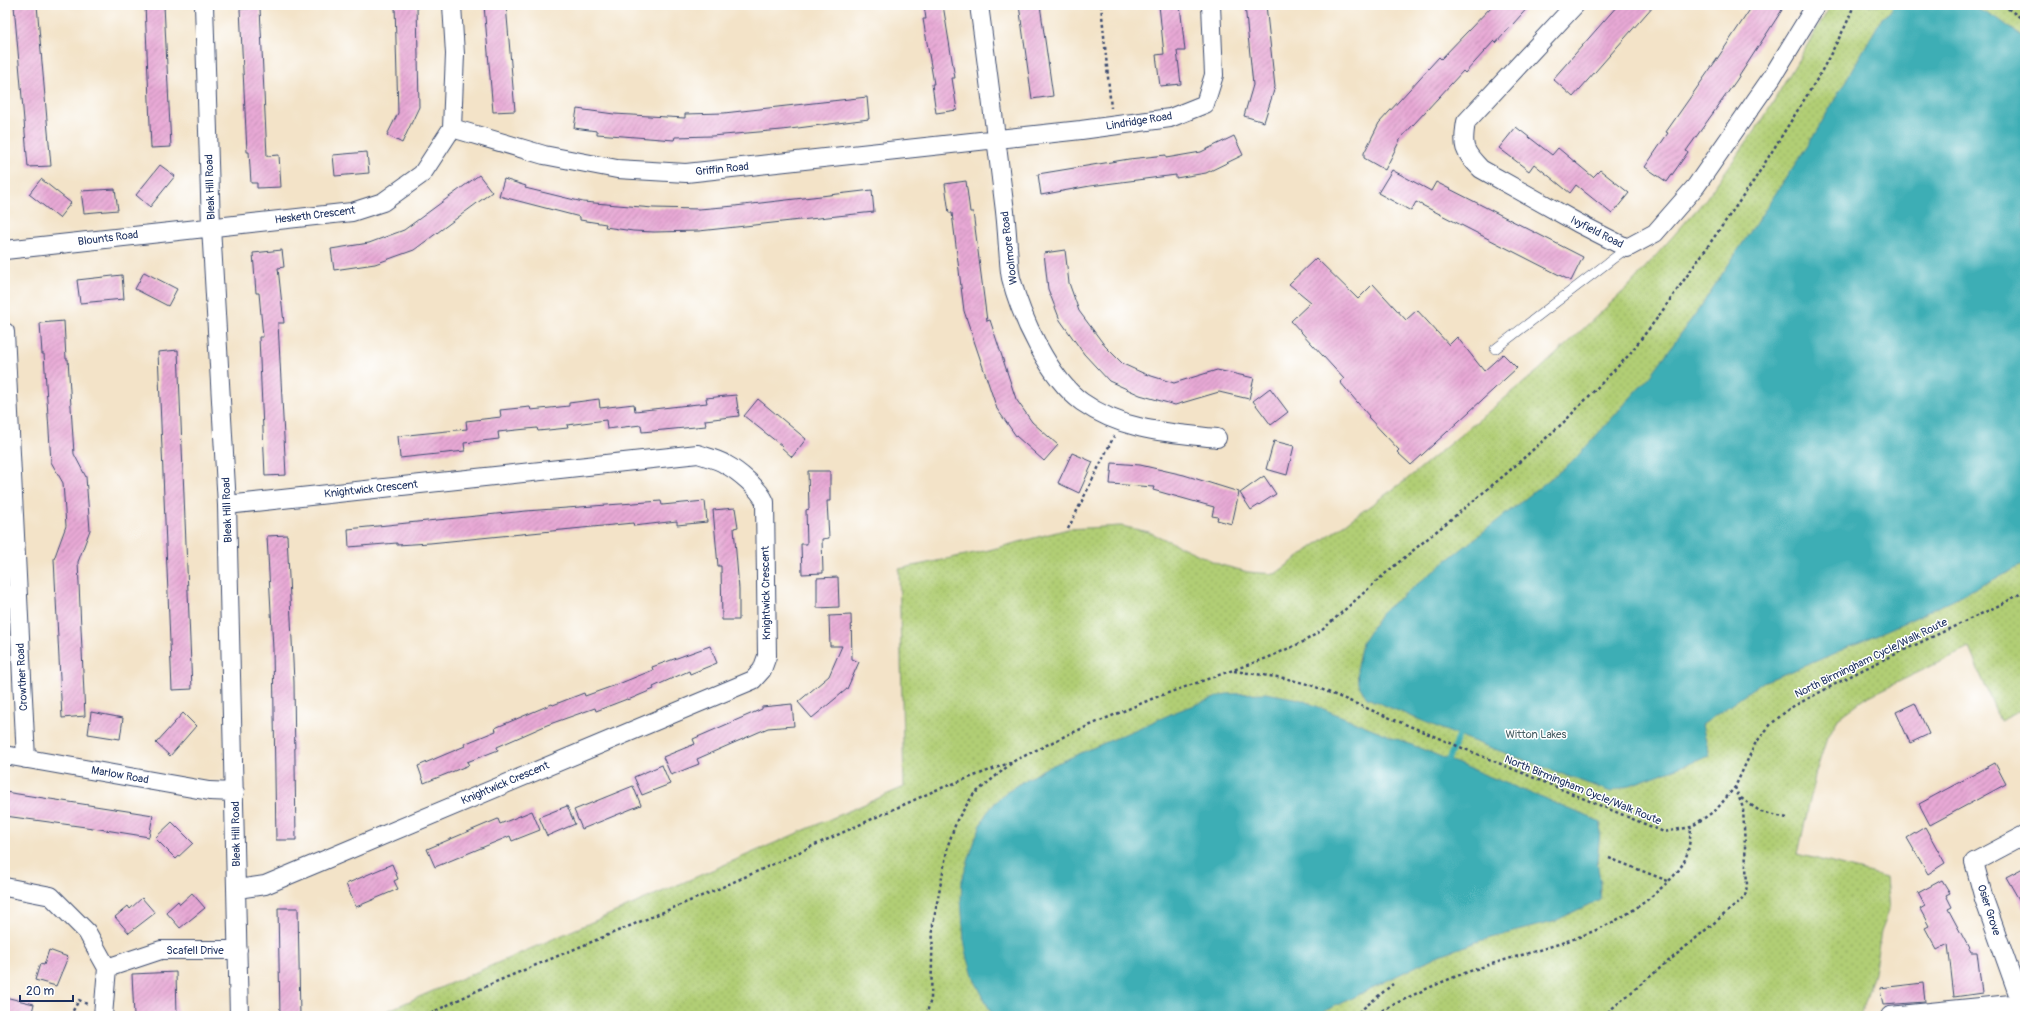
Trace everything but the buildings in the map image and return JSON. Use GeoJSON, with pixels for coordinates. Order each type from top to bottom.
{"type":"FeatureCollection","features":[{"type":"Feature","properties":{"kind":"street","name":"Bleak Hill Road"},"geometry":{"type":"LineString","coordinates":[[204,5],[212,226],[227,505],[235,792],[239,1016]]}},
{"type":"Feature","properties":{"kind":"street","name":"Hesketh Crescent"},"geometry":{"type":"LineString","coordinates":[[212,226],[352,212],[382,202],[422,174],[452,128],[455,54],[452,5]]}},
{"type":"Feature","properties":{"kind":"street","name":"Woolmore Road"},"geometry":{"type":"LineString","coordinates":[[980,5],[1008,234],[1010,276],[1026,324],[1034,339],[1067,388],[1081,401],[1120,423],[1150,431],[1217,438]]}},
{"type":"Feature","properties":{"kind":"street","name":"Lindridge Road"},"geometry":{"type":"LineString","coordinates":[[996,138],[1113,126],[1170,118],[1204,104],[1214,75],[1211,5]]}},
{"type":"Feature","properties":{"kind":"street","name":"Ivyfield Road"},"geometry":{"type":"LineString","coordinates":[[1575,5],[1466,122],[1463,143],[1471,159],[1481,169],[1578,223],[1627,248],[1655,233],[1696,186],[1772,77],[1816,5]]}},
{"type":"Feature","properties":{"kind":"street","name":"Griffin Road"},"geometry":{"type":"LineString","coordinates":[[452,128],[544,155],[617,170],[686,173],[996,138]]}},
{"type":"Feature","properties":{"kind":"street","name":"Blounts Road"},"geometry":{"type":"LineString","coordinates":[[5,250],[212,226]]}},
{"type":"Feature","properties":{"kind":"street","name":"Crowther Road"},"geometry":{"type":"LineString","coordinates":[[5,332],[26,759]]}},
{"type":"Feature","properties":{"kind":"street","name":"Knightwick Crescent"},"geometry":{"type":"LineString","coordinates":[[227,505],[698,454],[725,464],[754,486],[762,494],[765,502],[767,656],[762,670],[753,680],[265,885],[237,889]]}},
{"type":"Feature","properties":{"kind":"street","name":"Marlow Road"},"geometry":{"type":"LineString","coordinates":[[5,755],[209,791],[235,792]]}},
{"type":"Feature","properties":{"kind":"street","name":"Osier Grove"},"geometry":{"type":"LineString","coordinates":[[2024,1010],[1984,899],[1974,862],[2025,835]]}},
{"type":"Feature","properties":{"kind":"street"},"geometry":{"type":"LineString","coordinates":[[5,887],[51,896],[88,932],[108,968],[103,1013]]}},
{"type":"Feature","properties":{"kind":"street","name":"Scafell Drive"},"geometry":{"type":"LineString","coordinates":[[108,968],[161,950],[238,950]]}},
{"type":"Feature","properties":{"kind":"street"},"geometry":{"type":"LineString","coordinates":[[1890,1016],[2024,1010]]}},
{"type":"Feature","properties":{"kind":"lane"},"geometry":{"type":"LineString","coordinates":[[1495,350],[1627,248]]}},
{"type":"Feature","properties":{"kind":"path"},"geometry":{"type":"LineString","coordinates":[[1101,5],[1113,126]]}},
{"type":"Feature","properties":{"kind":"path"},"geometry":{"type":"LineString","coordinates":[[425,1016],[494,983],[716,890],[936,790],[1014,761],[1067,735],[1154,698],[1267,658],[1303,642],[1321,632],[1387,572],[1507,473],[1591,396],[1628,356],[1658,317],[1753,182],[1819,76],[1846,25],[1854,5]]}},
{"type":"Feature","properties":{"kind":"path"},"geometry":{"type":"LineString","coordinates":[[2003,5],[2025,21]]}},
{"type":"Feature","properties":{"kind":"path"},"geometry":{"type":"LineString","coordinates":[[1068,529],[1120,423]]}},
{"type":"Feature","properties":{"kind":"path","name":"North Birmingham Cycle/Walk Route"},"geometry":{"type":"LineString","coordinates":[[1232,671],[1284,678],[1311,685],[1461,749],[1664,832],[1691,827],[1716,810],[1735,787],[1755,744],[1771,724],[1790,708],[1864,669],[2002,604],[2025,591]]}},
{"type":"Feature","properties":{"kind":"path"},"geometry":{"type":"LineString","coordinates":[[926,1016],[931,998],[933,924],[948,845],[957,820],[973,795],[1014,761]]}},
{"type":"Feature","properties":{"kind":"path"},"geometry":{"type":"LineString","coordinates":[[1603,1016],[1745,897],[1747,885],[1744,808],[1735,787]]}},
{"type":"Feature","properties":{"kind":"path"},"geometry":{"type":"LineString","coordinates":[[1740,797],[1761,812],[1787,818]]}},
{"type":"Feature","properties":{"kind":"path"},"geometry":{"type":"LineString","coordinates":[[1371,1016],[1428,988],[1465,973],[1576,939],[1608,925],[1635,910],[1668,881],[1682,865],[1690,845],[1691,827]]}},
{"type":"Feature","properties":{"kind":"path"},"geometry":{"type":"LineString","coordinates":[[1609,858],[1668,881]]}},
{"type":"Feature","properties":{"kind":"path"},"geometry":{"type":"LineString","coordinates":[[1354,1016],[1393,984]]}},
{"type":"Feature","properties":{"kind":"path"},"geometry":{"type":"LineString","coordinates":[[70,1016],[78,1000],[103,1013]]}},
{"type":"Feature","properties":{"kind":"green space","name":"Witton Lakes"},"geometry":{"type":"Polygon","coordinates":[[[1831,5],[2025,5],[2025,709],[2000,721],[1969,648],[1865,698],[1838,718],[1826,741],[1816,772],[1798,854],[1886,877],[1889,911],[1881,931],[1874,973],[1861,1016],[375,1016],[904,787],[899,569],[989,550],[1068,529],[1121,526],[1149,532],[1221,565],[1248,572],[1275,574],[1406,480],[1539,370],[1628,287],[1705,200],[1763,119],[1831,5]]]}},
{"type":"Feature","properties":{"kind":"water","name":"Witton Lakes"},"geometry":{"type":"Polygon","coordinates":[[[1898,5],[1968,5],[1997,18],[2025,39],[2025,564],[1919,616],[1812,663],[1763,682],[1702,725],[1710,756],[1611,792],[1459,736],[1367,698],[1358,684],[1357,666],[1362,643],[1382,612],[1574,460],[1651,375],[1701,306],[1813,137],[1882,18],[1898,5]]]}},
{"type":"Feature","properties":{"kind":"water"},"geometry":{"type":"Polygon","coordinates":[[[1266,693],[1299,699],[1601,822],[1597,862],[1601,885],[1600,899],[1553,922],[1479,941],[1437,956],[1315,1016],[993,1016],[975,981],[968,959],[964,940],[961,899],[962,880],[977,834],[986,814],[995,803],[1007,791],[1044,769],[1178,711],[1226,694],[1266,693]]]}},
{"type":"Feature","properties":{"kind":"waterway"},"geometry":{"type":"LineString","coordinates":[[1448,760],[1459,736]]}}]}
